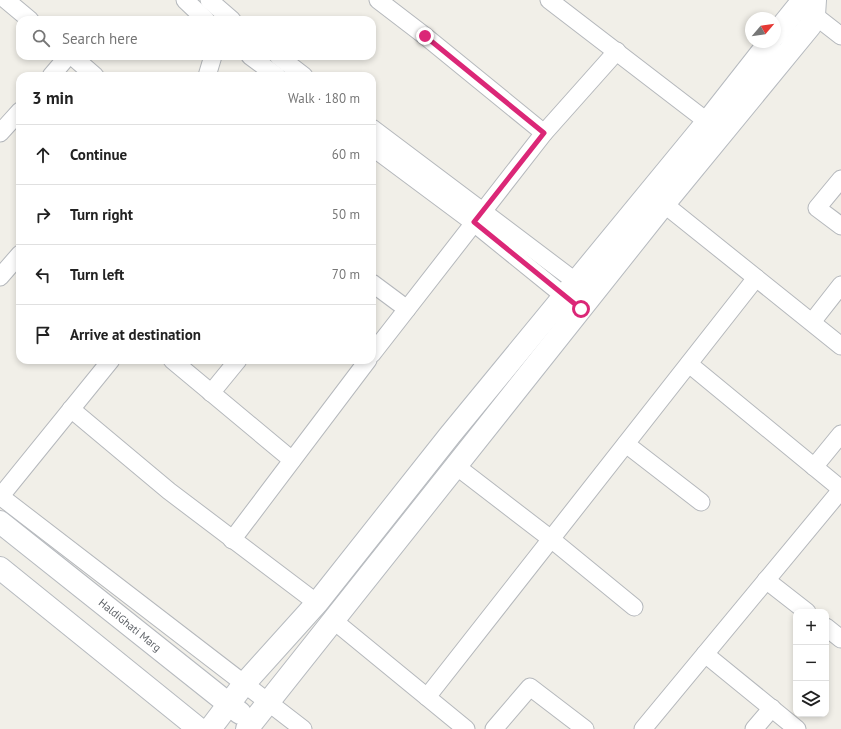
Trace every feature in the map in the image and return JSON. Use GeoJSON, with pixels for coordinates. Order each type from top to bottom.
{"type":"FeatureCollection","features":[{"type":"Feature","properties":{"kind":"street"},"geometry":{"type":"LineString","coordinates":[[0,8],[6,0],[25,16]]}},
{"type":"Feature","properties":{"kind":"street"},"geometry":{"type":"LineString","coordinates":[[185,0],[202,16]]}},
{"type":"Feature","properties":{"kind":"street"},"geometry":{"type":"LineString","coordinates":[[209,0],[227,16]]}},
{"type":"Feature","properties":{"kind":"street"},"geometry":{"type":"LineString","coordinates":[[378,0],[425,36],[544,133]]}},
{"type":"Feature","properties":{"kind":"street"},"geometry":{"type":"LineString","coordinates":[[549,0],[715,127]]}},
{"type":"Feature","properties":{"kind":"street"},"geometry":{"type":"LineString","coordinates":[[781,28],[800,4],[812,5],[841,36]]}},
{"type":"Feature","properties":{"kind":"street"},"geometry":{"type":"LineString","coordinates":[[253,727],[268,703],[456,466],[578,296],[715,127],[810,26],[812,5]]}},
{"type":"Feature","properties":{"kind":"street"},"geometry":{"type":"LineString","coordinates":[[210,729],[244,684],[317,603],[450,435],[664,204],[766,48]]}},
{"type":"Feature","properties":{"kind":"street"},"geometry":{"type":"LineString","coordinates":[[376,349],[544,133],[616,51]]}},
{"type":"Feature","properties":{"kind":"street"},"geometry":{"type":"LineString","coordinates":[[54,72],[65,60]]}},
{"type":"Feature","properties":{"kind":"street"},"geometry":{"type":"LineString","coordinates":[[77,60],[90,72]]}},
{"type":"Feature","properties":{"kind":"street"},"geometry":{"type":"LineString","coordinates":[[208,72],[212,60]]}},
{"type":"Feature","properties":{"kind":"street"},"geometry":{"type":"LineString","coordinates":[[255,60],[272,72]]}},
{"type":"Feature","properties":{"kind":"street"},"geometry":{"type":"LineString","coordinates":[[283,60],[299,72]]}},
{"type":"Feature","properties":{"kind":"street"},"geometry":{"type":"LineString","coordinates":[[0,133],[16,115]]}},
{"type":"Feature","properties":{"kind":"street"},"geometry":{"type":"LineString","coordinates":[[376,131],[478,217],[578,296]]}},
{"type":"Feature","properties":{"kind":"street"},"geometry":{"type":"LineString","coordinates":[[376,150],[478,217]]}},
{"type":"Feature","properties":{"kind":"street"},"geometry":{"type":"LineString","coordinates":[[841,179],[817,208],[841,226]]}},
{"type":"Feature","properties":{"kind":"street"},"geometry":{"type":"LineString","coordinates":[[664,204],[841,346]]}},
{"type":"Feature","properties":{"kind":"street"},"geometry":{"type":"LineString","coordinates":[[0,277],[16,259]]}},
{"type":"Feature","properties":{"kind":"street"},"geometry":{"type":"LineString","coordinates":[[427,697],[756,278]]}},
{"type":"Feature","properties":{"kind":"street"},"geometry":{"type":"LineString","coordinates":[[812,322],[841,285]]}},
{"type":"Feature","properties":{"kind":"street"},"geometry":{"type":"LineString","coordinates":[[376,286],[407,309]]}},
{"type":"Feature","properties":{"kind":"street"},"geometry":{"type":"LineString","coordinates":[[108,364],[0,497],[303,729]]}},
{"type":"Feature","properties":{"kind":"street"},"geometry":{"type":"LineString","coordinates":[[177,364],[292,460]]}},
{"type":"Feature","properties":{"kind":"street"},"geometry":{"type":"LineString","coordinates":[[211,393],[235,364]]}},
{"type":"Feature","properties":{"kind":"street"},"geometry":{"type":"LineString","coordinates":[[232,540],[365,364]]}},
{"type":"Feature","properties":{"kind":"street"},"geometry":{"type":"LineString","coordinates":[[643,729],[841,489],[689,364]]}},
{"type":"Feature","properties":{"kind":"street"},"geometry":{"type":"LineString","coordinates":[[71,409],[169,491],[317,603]]}},
{"type":"Feature","properties":{"kind":"street"},"geometry":{"type":"LineString","coordinates":[[814,467],[841,434]]}},
{"type":"Feature","properties":{"kind":"street"},"geometry":{"type":"LineString","coordinates":[[626,444],[701,502]]}},
{"type":"Feature","properties":{"kind":"street"},"geometry":{"type":"LineString","coordinates":[[456,466],[551,539],[634,606]]}},
{"type":"Feature","properties":{"kind":"street","name":"HaldiGhati Marg"},"geometry":{"type":"LineString","coordinates":[[0,522],[228,704],[253,727]]}},
{"type":"Feature","properties":{"kind":"street"},"geometry":{"type":"LineString","coordinates":[[0,568],[199,729]]}},
{"type":"Feature","properties":{"kind":"street"},"geometry":{"type":"LineString","coordinates":[[766,580],[803,609]]}},
{"type":"Feature","properties":{"kind":"street"},"geometry":{"type":"LineString","coordinates":[[333,620],[466,729]]}},
{"type":"Feature","properties":{"kind":"street"},"geometry":{"type":"LineString","coordinates":[[829,629],[841,639]]}},
{"type":"Feature","properties":{"kind":"street"},"geometry":{"type":"LineString","coordinates":[[705,654],[797,729]]}},
{"type":"Feature","properties":{"kind":"street"},"geometry":{"type":"LineString","coordinates":[[494,729],[530,687],[585,729]]}},
{"type":"Feature","properties":{"kind":"street"},"geometry":{"type":"LineString","coordinates":[[754,729],[772,708]]}},
{"type":"Feature","properties":{"kind":"route"},"geometry":{"type":"LineString","coordinates":[[425,36],[544,133],[474,222],[581,309]]}}]}
